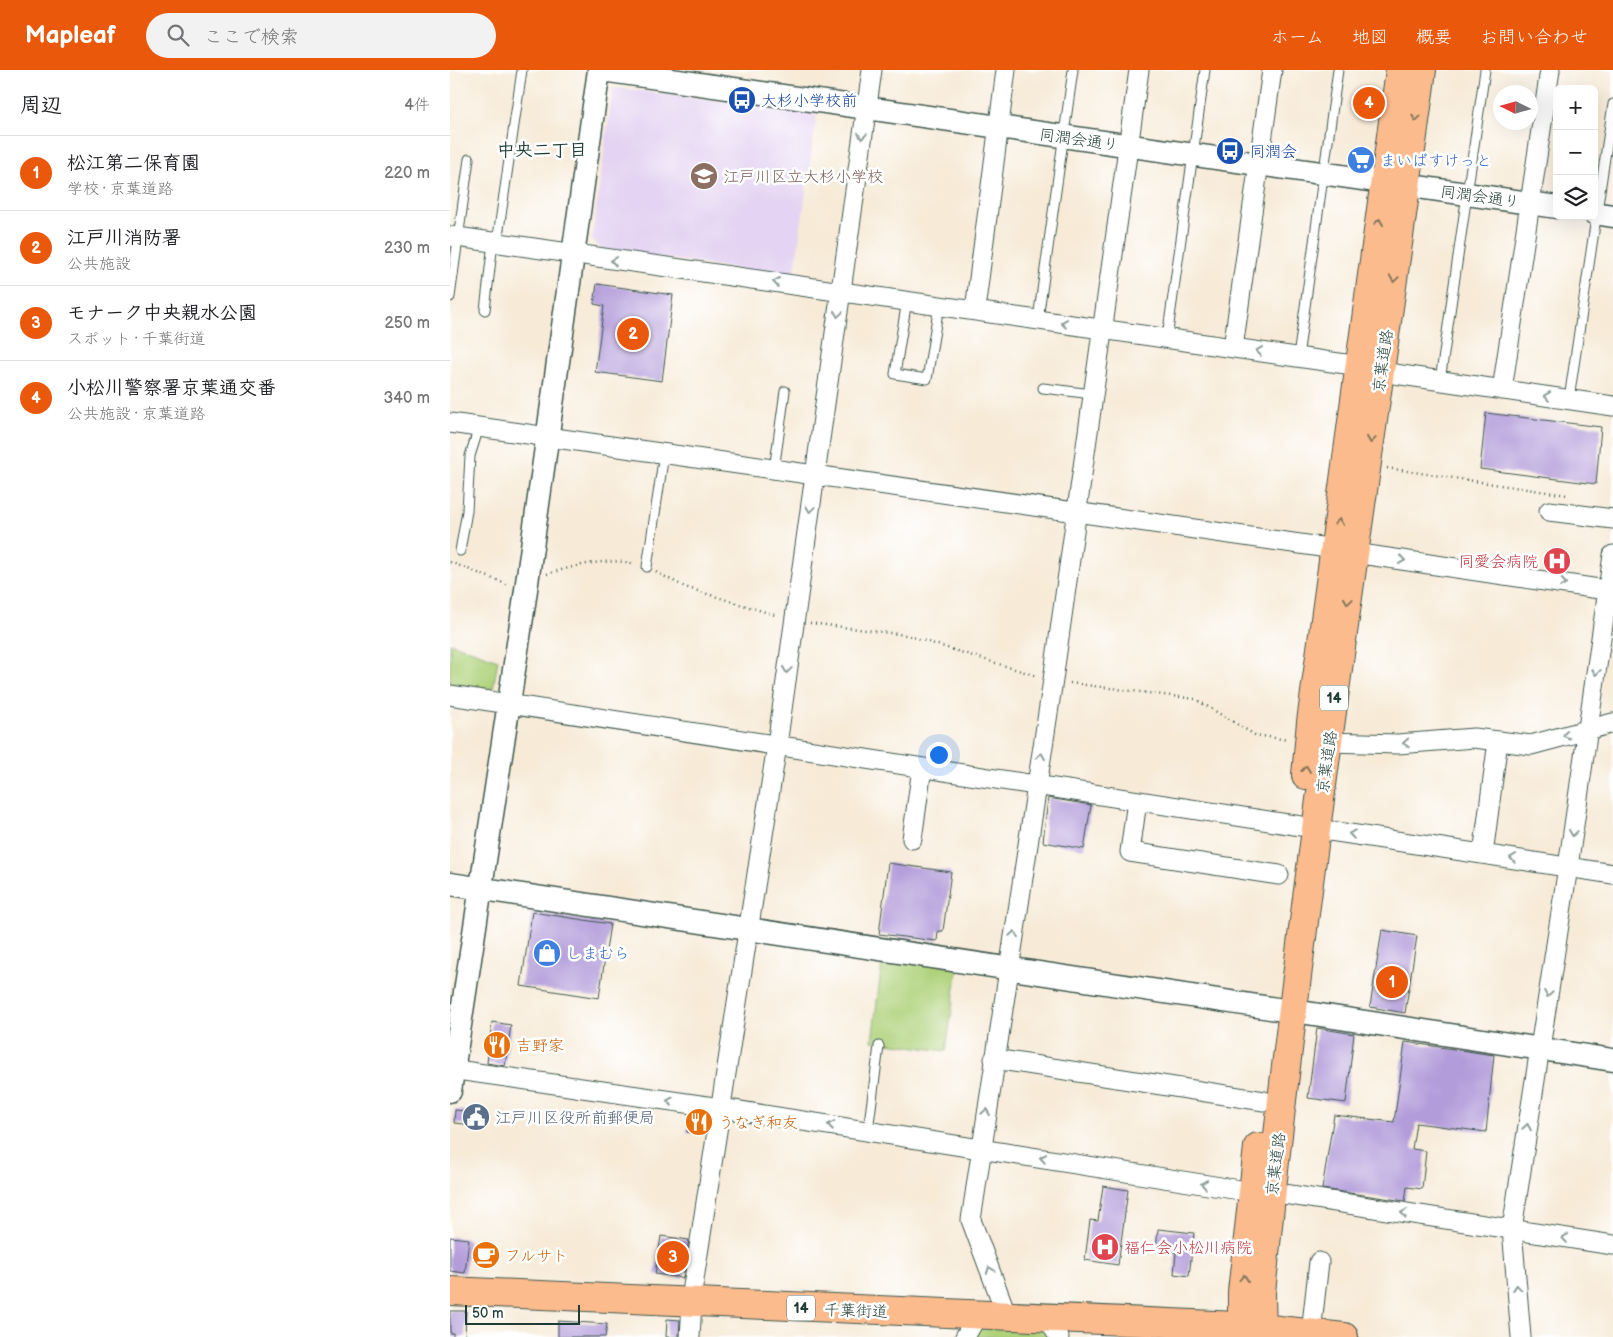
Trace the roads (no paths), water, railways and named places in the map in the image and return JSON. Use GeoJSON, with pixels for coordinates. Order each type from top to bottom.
{"type":"FeatureCollection","features":[{"type":"Feature","properties":{"kind":"main road","name":"京葉道路"},"geometry":{"type":"LineString","coordinates":[[1251,1332],[1242,1292],[1261,1192],[1319,742],[1395,184],[1400,70]]}},
{"type":"Feature","properties":{"kind":"main road","name":"京葉道路"},"geometry":{"type":"LineString","coordinates":[[1395,184],[1422,70]]}},
{"type":"Feature","properties":{"kind":"main road","name":"京葉道路"},"geometry":{"type":"LineString","coordinates":[[1345,551],[1367,465],[1370,369]]}},
{"type":"Feature","properties":{"kind":"main road","name":"京葉道路"},"geometry":{"type":"LineString","coordinates":[[1261,1192],[1264,1101],[1285,1010]]}},
{"type":"Feature","properties":{"kind":"main road","name":"千葉街道"},"geometry":{"type":"LineString","coordinates":[[450,1292],[691,1303],[971,1326],[1007,1316],[1053,1327],[1311,1333],[1344,1337]]}},
{"type":"Feature","properties":{"kind":"street"},"geometry":{"type":"LineString","coordinates":[[601,70],[481,889],[451,1077],[720,1108],[1613,1245]]}},
{"type":"Feature","properties":{"kind":"street","name":"同潤会通り"},"geometry":{"type":"LineString","coordinates":[[601,70],[1553,207]]}},
{"type":"Feature","properties":{"kind":"street"},"geometry":{"type":"LineString","coordinates":[[690,1337],[691,1303],[777,745],[872,70]]}},
{"type":"Feature","properties":{"kind":"street"},"geometry":{"type":"LineString","coordinates":[[975,310],[1006,70]]}},
{"type":"Feature","properties":{"kind":"street"},"geometry":{"type":"LineString","coordinates":[[1007,1316],[971,1220],[1053,680],[1139,70]]}},
{"type":"Feature","properties":{"kind":"street"},"geometry":{"type":"LineString","coordinates":[[1233,348],[1272,70]]}},
{"type":"Feature","properties":{"kind":"street"},"geometry":{"type":"LineString","coordinates":[[1502,390],[1550,70]]}},
{"type":"Feature","properties":{"kind":"street"},"geometry":{"type":"LineString","coordinates":[[454,237],[573,255],[841,290],[1298,357],[1440,381],[1613,406]]}},
{"type":"Feature","properties":{"kind":"street"},"geometry":{"type":"LineString","coordinates":[[450,423],[1610,590]]}},
{"type":"Feature","properties":{"kind":"street"},"geometry":{"type":"LineString","coordinates":[[1549,511],[1613,519]]}},
{"type":"Feature","properties":{"kind":"street"},"geometry":{"type":"LineString","coordinates":[[1521,1337],[1512,1229],[1610,590],[1613,555]]}},
{"type":"Feature","properties":{"kind":"street"},"geometry":{"type":"LineString","coordinates":[[450,694],[1613,874]]}},
{"type":"Feature","properties":{"kind":"street"},"geometry":{"type":"LineString","coordinates":[[1319,742],[1398,744],[1474,738],[1531,745],[1613,723]]}},
{"type":"Feature","properties":{"kind":"street"},"geometry":{"type":"LineString","coordinates":[[1483,854],[1498,741]]}},
{"type":"Feature","properties":{"kind":"street"},"geometry":{"type":"LineString","coordinates":[[912,839],[922,768]]}},
{"type":"Feature","properties":{"kind":"street"},"geometry":{"type":"LineString","coordinates":[[1137,801],[1130,852],[1279,875]]}},
{"type":"Feature","properties":{"kind":"street"},"geometry":{"type":"LineString","coordinates":[[450,884],[1613,1060]]}},
{"type":"Feature","properties":{"kind":"street"},"geometry":{"type":"LineString","coordinates":[[994,1059],[1264,1101]]}},
{"type":"Feature","properties":{"kind":"street"},"geometry":{"type":"LineString","coordinates":[[1311,1333],[1319,1262]]}},
{"type":"Feature","properties":{"kind":"lane"},"geometry":{"type":"LineString","coordinates":[[484,310],[522,70]]}},
{"type":"Feature","properties":{"kind":"lane"},"geometry":{"type":"LineString","coordinates":[[1038,319],[1072,70]]}},
{"type":"Feature","properties":{"kind":"lane"},"geometry":{"type":"LineString","coordinates":[[1167,338],[1205,70]]}},
{"type":"Feature","properties":{"kind":"lane"},"geometry":{"type":"LineString","coordinates":[[1298,357],[1338,70]]}},
{"type":"Feature","properties":{"kind":"lane"},"geometry":{"type":"LineString","coordinates":[[1440,381],[1485,70]]}},
{"type":"Feature","properties":{"kind":"lane"},"geometry":{"type":"LineString","coordinates":[[1569,399],[1602,214],[1613,104]]}},
{"type":"Feature","properties":{"kind":"lane"},"geometry":{"type":"LineString","coordinates":[[450,297],[454,237],[469,159]]}},
{"type":"Feature","properties":{"kind":"lane"},"geometry":{"type":"LineString","coordinates":[[907,300],[895,374],[927,379],[939,305]]}},
{"type":"Feature","properties":{"kind":"lane"},"geometry":{"type":"LineString","coordinates":[[1043,388],[1092,394]]}},
{"type":"Feature","properties":{"kind":"lane"},"geometry":{"type":"LineString","coordinates":[[774,470],[785,391]]}},
{"type":"Feature","properties":{"kind":"lane"},"geometry":{"type":"LineString","coordinates":[[460,551],[467,511],[470,456],[479,427]]}},
{"type":"Feature","properties":{"kind":"lane"},"geometry":{"type":"LineString","coordinates":[[647,567],[664,454]]}},
{"type":"Feature","properties":{"kind":"lane"},"geometry":{"type":"LineString","coordinates":[[868,1131],[879,1046]]}},
{"type":"Feature","properties":{"kind":"place","name":"大杉小学校前"},"geometry":{"type":"Point","coordinates":[742,100]}},
{"type":"Feature","properties":{"kind":"place","name":"小松川警察署京葉通交番"},"geometry":{"type":"Point","coordinates":[1369,103]}},
{"type":"Feature","properties":{"kind":"place","name":"同潤会"},"geometry":{"type":"Point","coordinates":[1230,151]}},
{"type":"Feature","properties":{"kind":"place","name":"まいばすけっと"},"geometry":{"type":"Point","coordinates":[1361,160]}},
{"type":"Feature","properties":{"kind":"place","name":"江戸川区立大杉小学校"},"geometry":{"type":"Point","coordinates":[704,176]}},
{"type":"Feature","properties":{"kind":"place","name":"江戸川消防署"},"geometry":{"type":"Point","coordinates":[633,334]}},
{"type":"Feature","properties":{"kind":"place","name":"同愛会病院"},"geometry":{"type":"Point","coordinates":[1557,561]}},
{"type":"Feature","properties":{"kind":"place","name":"しまむら"},"geometry":{"type":"Point","coordinates":[547,953]}},
{"type":"Feature","properties":{"kind":"place","name":"松江第二保育園"},"geometry":{"type":"Point","coordinates":[1392,982]}},
{"type":"Feature","properties":{"kind":"place","name":"吉野家"},"geometry":{"type":"Point","coordinates":[497,1045]}},
{"type":"Feature","properties":{"kind":"place","name":"江戸川区役所前郵便局"},"geometry":{"type":"Point","coordinates":[476,1117]}},
{"type":"Feature","properties":{"kind":"place","name":"うなぎ和友"},"geometry":{"type":"Point","coordinates":[699,1122]}},
{"type":"Feature","properties":{"kind":"place","name":"福仁会小松川病院"},"geometry":{"type":"Point","coordinates":[1105,1247]}},
{"type":"Feature","properties":{"kind":"place","name":"フルサト"},"geometry":{"type":"Point","coordinates":[486,1255]}},
{"type":"Feature","properties":{"kind":"place","name":"モナーク中央親水公園"},"geometry":{"type":"Point","coordinates":[673,1257]}},
{"type":"Feature","properties":{"kind":"district","name":"中央二丁目"},"geometry":{"type":"Point","coordinates":[542,150]}}]}
